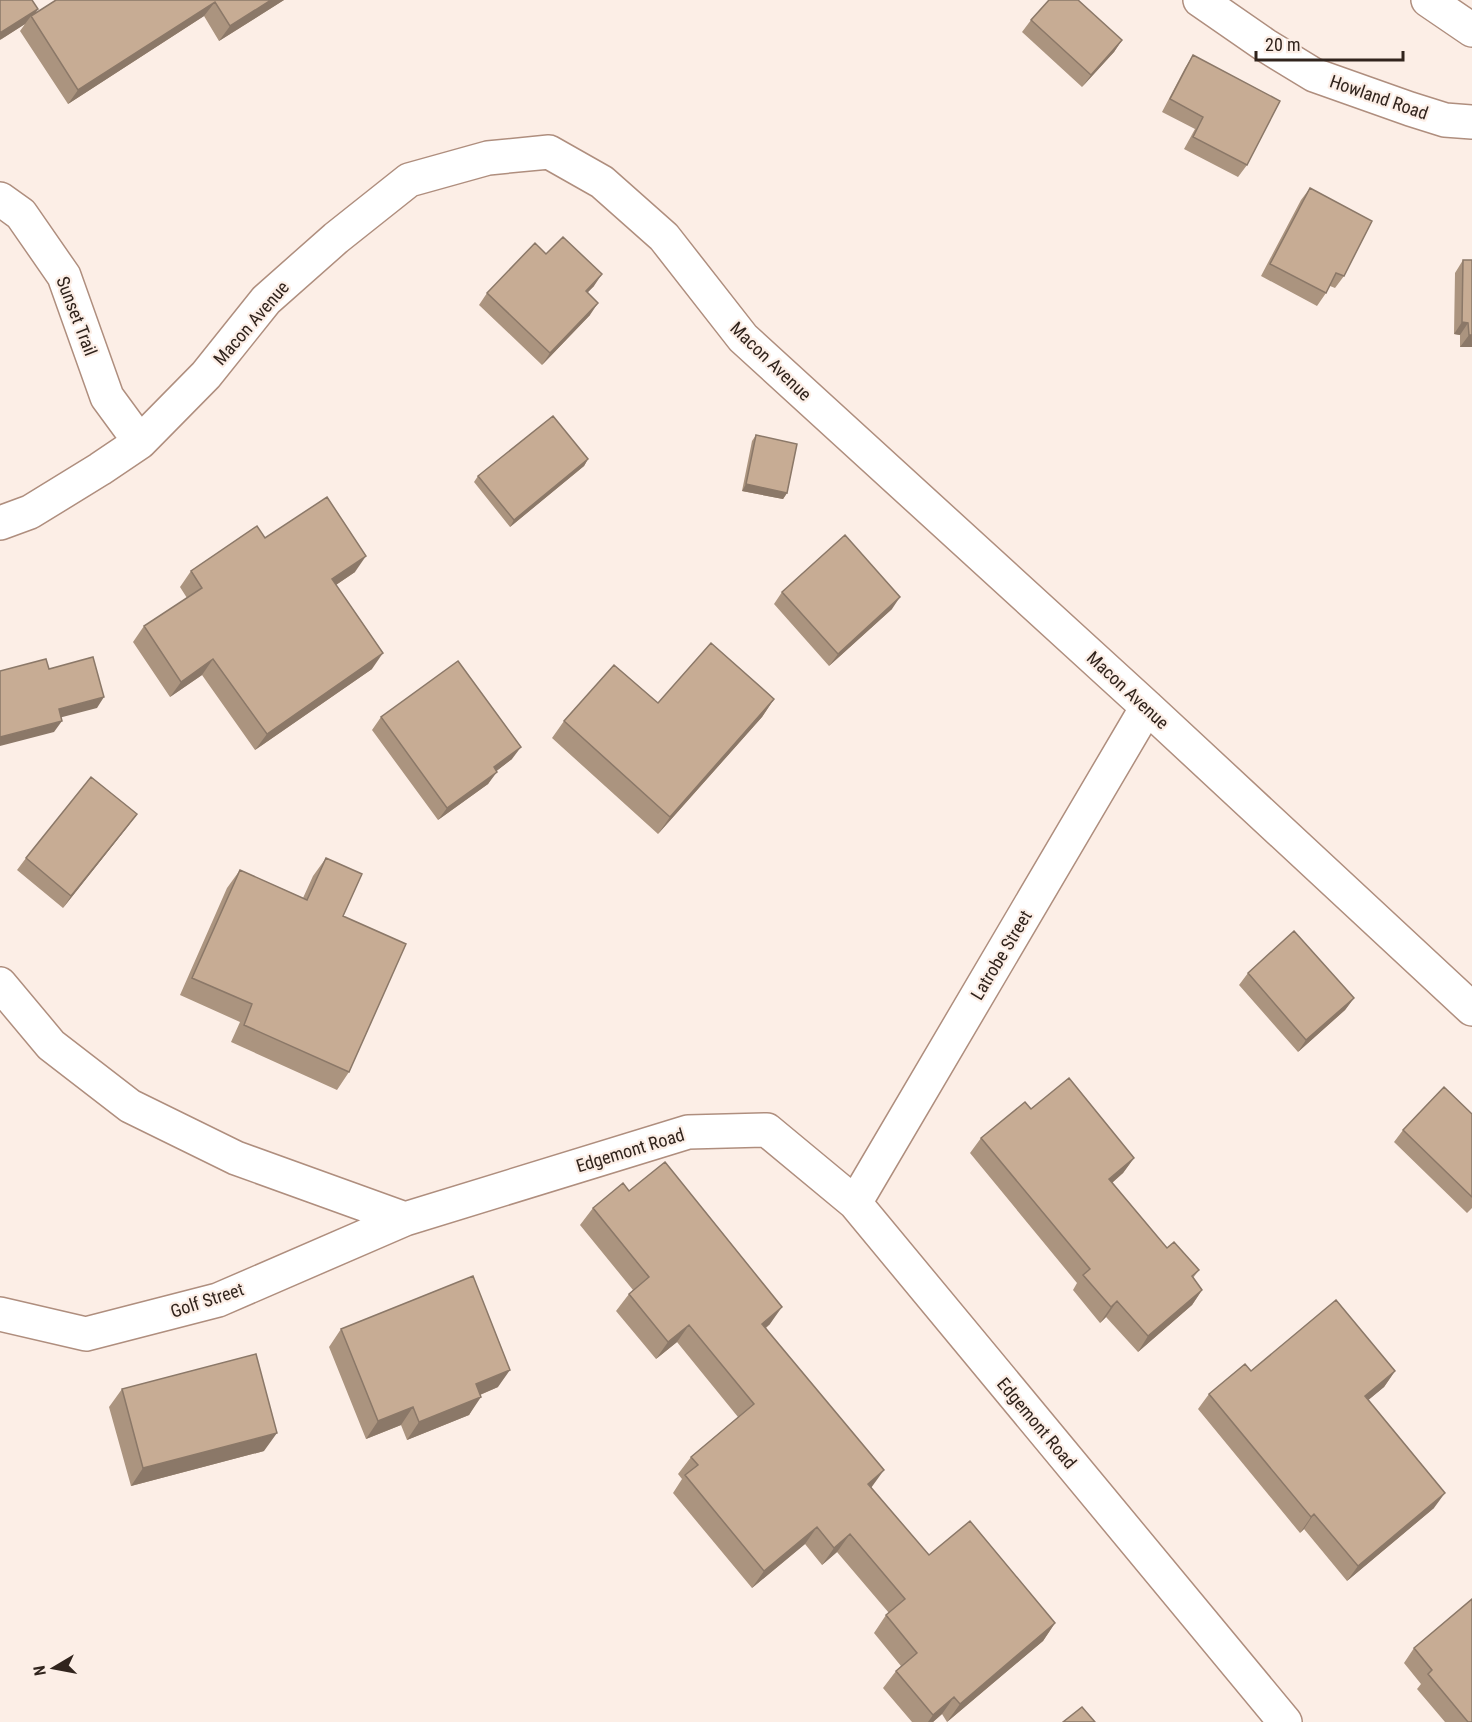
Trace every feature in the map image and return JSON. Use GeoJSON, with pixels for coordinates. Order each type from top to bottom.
{"type":"FeatureCollection","features":[{"type":"Feature","properties":{"kind":"street","name":"Howland Road"},"geometry":{"type":"LineString","coordinates":[[1200,0],[1265,45],[1314,75],[1445,120],[1472,122]]}},
{"type":"Feature","properties":{"kind":"street"},"geometry":{"type":"LineString","coordinates":[[1428,0],[1472,30]]}},
{"type":"Feature","properties":{"kind":"street","name":"Macon Avenue"},"geometry":{"type":"LineString","coordinates":[[0,523],[30,512],[140,442],[206,375],[266,300],[336,238],[409,180],[488,158],[549,152],[602,183],[664,237],[743,338],[1147,707],[1472,1009]]}},
{"type":"Feature","properties":{"kind":"street","name":"Sunset Trail"},"geometry":{"type":"LineString","coordinates":[[0,200],[21,214],[64,276],[107,397],[140,442]]}},
{"type":"Feature","properties":{"kind":"street","name":"Latrobe Street"},"geometry":{"type":"LineString","coordinates":[[855,1203],[1147,707]]}},
{"type":"Feature","properties":{"kind":"street"},"geometry":{"type":"LineString","coordinates":[[0,984],[51,1045],[130,1106],[236,1158],[405,1219]]}},
{"type":"Feature","properties":{"kind":"street","name":"Edgemont Road"},"geometry":{"type":"LineString","coordinates":[[405,1219],[688,1132],[766,1130],[855,1203],[1285,1722]]}},
{"type":"Feature","properties":{"kind":"street","name":"Golf Street"},"geometry":{"type":"LineString","coordinates":[[0,1314],[86,1334],[218,1300],[405,1219]]}},
{"type":"Feature","properties":{"kind":"building"},"geometry":{"type":"Polygon","coordinates":[[[0,0],[32,0],[38,9],[0,33],[0,0]]]}},
{"type":"Feature","properties":{"kind":"building"},"geometry":{"type":"Polygon","coordinates":[[[56,0],[271,0],[230,26],[215,2],[78,90],[31,16],[56,0]]]}},
{"type":"Feature","properties":{"kind":"building"},"geometry":{"type":"Polygon","coordinates":[[[1049,0],[1078,0],[1122,40],[1091,75],[1031,20],[1049,0]]]}},
{"type":"Feature","properties":{"kind":"building"},"geometry":{"type":"Polygon","coordinates":[[[1193,55],[1280,101],[1247,165],[1193,137],[1203,117],[1170,99],[1193,55]]]}},
{"type":"Feature","properties":{"kind":"building"},"geometry":{"type":"Polygon","coordinates":[[[1310,188],[1372,221],[1344,276],[1336,273],[1326,293],[1270,264],[1310,188]]]}},
{"type":"Feature","properties":{"kind":"building"},"geometry":{"type":"Polygon","coordinates":[[[563,237],[602,274],[586,291],[598,303],[550,353],[487,293],[535,243],[546,254],[563,237]]]}},
{"type":"Feature","properties":{"kind":"building"},"geometry":{"type":"Polygon","coordinates":[[[1463,260],[1472,260],[1472,335],[1469,335],[1468,323],[1462,322],[1463,260]]]}},
{"type":"Feature","properties":{"kind":"building"},"geometry":{"type":"Polygon","coordinates":[[[553,416],[588,459],[514,520],[478,476],[553,416]]]}},
{"type":"Feature","properties":{"kind":"building"},"geometry":{"type":"Polygon","coordinates":[[[756,435],[797,444],[787,493],[746,484],[756,435]]]}},
{"type":"Feature","properties":{"kind":"building"},"geometry":{"type":"Polygon","coordinates":[[[327,497],[366,556],[332,579],[383,653],[267,734],[213,659],[181,682],[144,626],[202,588],[191,571],[257,526],[265,538],[327,497]]]}},
{"type":"Feature","properties":{"kind":"building"},"geometry":{"type":"Polygon","coordinates":[[[845,535],[900,597],[838,654],[782,592],[845,535]]]}},
{"type":"Feature","properties":{"kind":"building"},"geometry":{"type":"Polygon","coordinates":[[[711,643],[774,699],[670,817],[564,721],[614,665],[658,703],[711,643]]]}},
{"type":"Feature","properties":{"kind":"building"},"geometry":{"type":"Polygon","coordinates":[[[93,657],[104,697],[59,709],[62,721],[0,737],[0,671],[46,659],[49,669],[93,657]]]}},
{"type":"Feature","properties":{"kind":"building"},"geometry":{"type":"Polygon","coordinates":[[[458,661],[521,747],[494,767],[497,772],[447,808],[381,717],[458,661]]]}},
{"type":"Feature","properties":{"kind":"building"},"geometry":{"type":"Polygon","coordinates":[[[91,777],[137,814],[71,896],[26,858],[91,777]]]}},
{"type":"Feature","properties":{"kind":"building"},"geometry":{"type":"Polygon","coordinates":[[[326,858],[362,874],[343,916],[406,944],[349,1072],[244,1025],[252,1004],[192,978],[240,870],[307,900],[326,858]]]}},
{"type":"Feature","properties":{"kind":"building"},"geometry":{"type":"Polygon","coordinates":[[[1294,931],[1354,998],[1306,1040],[1248,973],[1294,931]]]}},
{"type":"Feature","properties":{"kind":"building"},"geometry":{"type":"Polygon","coordinates":[[[1069,1078],[1134,1158],[1109,1179],[1167,1248],[1174,1242],[1199,1270],[1192,1276],[1202,1290],[1148,1336],[1117,1301],[1111,1307],[1083,1275],[1090,1269],[981,1138],[1025,1102],[1031,1109],[1069,1078]]]}},
{"type":"Feature","properties":{"kind":"building"},"geometry":{"type":"Polygon","coordinates":[[[1444,1087],[1472,1114],[1472,1197],[1403,1130],[1444,1087]]]}},
{"type":"Feature","properties":{"kind":"building"},"geometry":{"type":"Polygon","coordinates":[[[665,1162],[782,1307],[762,1324],[884,1470],[868,1484],[929,1555],[970,1521],[1055,1623],[960,1704],[954,1697],[933,1715],[896,1671],[917,1653],[886,1615],[905,1599],[850,1534],[834,1548],[817,1527],[764,1571],[685,1475],[698,1465],[691,1457],[754,1404],[689,1325],[668,1342],[629,1294],[649,1277],[593,1208],[623,1183],[629,1191],[665,1162]]]}},
{"type":"Feature","properties":{"kind":"building"},"geometry":{"type":"Polygon","coordinates":[[[473,1276],[510,1370],[476,1384],[481,1397],[419,1422],[413,1407],[378,1421],[341,1329],[473,1276]]]}},
{"type":"Feature","properties":{"kind":"building"},"geometry":{"type":"Polygon","coordinates":[[[1336,1300],[1395,1371],[1365,1396],[1445,1493],[1358,1566],[1314,1514],[1311,1517],[1209,1394],[1245,1364],[1251,1371],[1336,1300]]]}},
{"type":"Feature","properties":{"kind":"building"},"geometry":{"type":"Polygon","coordinates":[[[256,1354],[277,1433],[143,1468],[122,1389],[256,1354]]]}},
{"type":"Feature","properties":{"kind":"building"},"geometry":{"type":"Polygon","coordinates":[[[1472,1599],[1472,1722],[1468,1722],[1428,1674],[1432,1670],[1414,1648],[1472,1599]]]}},
{"type":"Feature","properties":{"kind":"building"},"geometry":{"type":"Polygon","coordinates":[[[1082,1707],[1095,1722],[1063,1722],[1082,1707]]]}}]}
